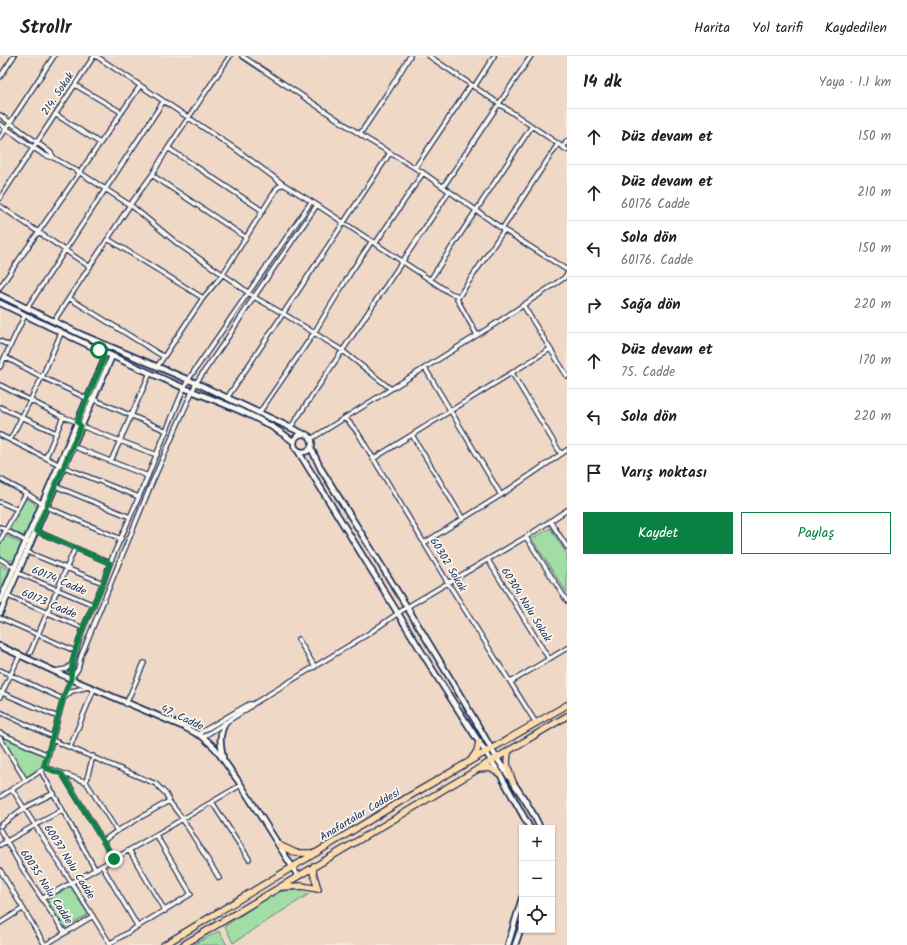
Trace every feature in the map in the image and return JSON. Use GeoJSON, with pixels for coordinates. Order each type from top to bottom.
{"type":"FeatureCollection","features":[{"type":"Feature","properties":{"kind":"main road"},"geometry":{"type":"LineString","coordinates":[[0,295],[54,321],[291,427],[311,439],[311,448],[321,469],[449,675],[489,751],[513,782],[534,813],[539,825]]}},
{"type":"Feature","properties":{"kind":"main road"},"geometry":{"type":"LineString","coordinates":[[0,303],[112,356],[239,411],[276,429],[294,442]]}},
{"type":"Feature","properties":{"kind":"main road"},"geometry":{"type":"LineString","coordinates":[[0,601],[15,568],[36,531],[44,506],[55,486],[62,465],[72,446],[88,399],[103,362],[104,357],[99,350]]}},
{"type":"Feature","properties":{"kind":"main road"},"geometry":{"type":"LineString","coordinates":[[0,611],[27,552],[29,543],[44,506],[79,424],[93,400],[112,356]]}},
{"type":"Feature","properties":{"kind":"main road"},"geometry":{"type":"LineString","coordinates":[[304,434],[296,437],[294,446],[478,742],[489,751]]}},
{"type":"Feature","properties":{"kind":"main road"},"geometry":{"type":"LineString","coordinates":[[298,451],[304,452],[311,448]]}},
{"type":"Feature","properties":{"kind":"main road","name":"47. Cadde"},"geometry":{"type":"LineString","coordinates":[[0,646],[200,736],[215,748],[223,759],[298,876]]}},
{"type":"Feature","properties":{"kind":"main road","name":"Anafartalar Caddesi"},"geometry":{"type":"LineString","coordinates":[[164,945],[408,797],[471,762],[567,705]]}},
{"type":"Feature","properties":{"kind":"main road","name":"Anafartalar Caddesi"},"geometry":{"type":"LineString","coordinates":[[183,945],[474,770],[567,716]]}},
{"type":"Feature","properties":{"kind":"main road"},"geometry":{"type":"LineString","coordinates":[[223,759],[220,742],[221,732],[225,723]]}},
{"type":"Feature","properties":{"kind":"main road"},"geometry":{"type":"LineString","coordinates":[[471,762],[477,751],[478,742]]}},
{"type":"Feature","properties":{"kind":"main road"},"geometry":{"type":"LineString","coordinates":[[509,750],[506,759],[513,782]]}},
{"type":"Feature","properties":{"kind":"main road"},"geometry":{"type":"LineString","coordinates":[[494,759],[500,774],[528,825]]}},
{"type":"Feature","properties":{"kind":"main road"},"geometry":{"type":"LineString","coordinates":[[474,770],[490,768],[500,774]]}},
{"type":"Feature","properties":{"kind":"main road"},"geometry":{"type":"LineString","coordinates":[[278,846],[296,853],[317,853]]}},
{"type":"Feature","properties":{"kind":"main road"},"geometry":{"type":"LineString","coordinates":[[280,887],[302,886],[318,889],[313,872],[314,866]]}},
{"type":"Feature","properties":{"kind":"main road"},"geometry":{"type":"LineString","coordinates":[[508,945],[519,908]]}},
{"type":"Feature","properties":{"kind":"main road"},"geometry":{"type":"LineString","coordinates":[[515,945],[519,933]]}},
{"type":"Feature","properties":{"kind":"street"},"geometry":{"type":"LineString","coordinates":[[0,77],[14,56]]}},
{"type":"Feature","properties":{"kind":"street"},"geometry":{"type":"LineString","coordinates":[[0,138],[54,56]]}},
{"type":"Feature","properties":{"kind":"street"},"geometry":{"type":"LineString","coordinates":[[95,56],[237,150],[283,184],[450,293],[459,296]]}},
{"type":"Feature","properties":{"kind":"street","name":"214. Sokak"},"geometry":{"type":"LineString","coordinates":[[33,148],[95,56]]}},
{"type":"Feature","properties":{"kind":"street"},"geometry":{"type":"LineString","coordinates":[[54,321],[230,56]]}},
{"type":"Feature","properties":{"kind":"street"},"geometry":{"type":"LineString","coordinates":[[242,56],[360,134],[423,173],[503,229],[567,270]]}},
{"type":"Feature","properties":{"kind":"street"},"geometry":{"type":"LineString","coordinates":[[360,134],[390,90],[410,56]]}},
{"type":"Feature","properties":{"kind":"street"},"geometry":{"type":"LineString","coordinates":[[430,56],[565,149],[567,141]]}},
{"type":"Feature","properties":{"kind":"street"},"geometry":{"type":"LineString","coordinates":[[415,168],[494,56]]}},
{"type":"Feature","properties":{"kind":"street"},"geometry":{"type":"LineString","coordinates":[[443,187],[531,56]]}},
{"type":"Feature","properties":{"kind":"street"},"geometry":{"type":"LineString","coordinates":[[75,85],[121,112]]}},
{"type":"Feature","properties":{"kind":"street"},"geometry":{"type":"LineString","coordinates":[[0,287],[140,86]]}},
{"type":"Feature","properties":{"kind":"street"},"geometry":{"type":"LineString","coordinates":[[26,308],[163,102]]}},
{"type":"Feature","properties":{"kind":"street"},"geometry":{"type":"LineString","coordinates":[[55,114],[100,143]]}},
{"type":"Feature","properties":{"kind":"street"},"geometry":{"type":"LineString","coordinates":[[0,115],[51,153],[54,158]]}},
{"type":"Feature","properties":{"kind":"street"},"geometry":{"type":"LineString","coordinates":[[0,124],[44,155],[54,158],[80,172],[130,205],[178,244],[254,297],[284,314],[342,351],[391,389]]}},
{"type":"Feature","properties":{"kind":"street"},"geometry":{"type":"LineString","coordinates":[[430,280],[532,126]]}},
{"type":"Feature","properties":{"kind":"street"},"geometry":{"type":"LineString","coordinates":[[477,336],[457,299],[558,144]]}},
{"type":"Feature","properties":{"kind":"street"},"geometry":{"type":"LineString","coordinates":[[0,198],[33,148]]}},
{"type":"Feature","properties":{"kind":"street"},"geometry":{"type":"LineString","coordinates":[[168,148],[262,211]]}},
{"type":"Feature","properties":{"kind":"street"},"geometry":{"type":"LineString","coordinates":[[227,398],[390,153]]}},
{"type":"Feature","properties":{"kind":"street"},"geometry":{"type":"LineString","coordinates":[[259,413],[314,333],[351,272],[423,173]]}},
{"type":"Feature","properties":{"kind":"street"},"geometry":{"type":"LineString","coordinates":[[152,175],[245,237]]}},
{"type":"Feature","properties":{"kind":"street"},"geometry":{"type":"LineString","coordinates":[[157,367],[203,298],[222,274],[277,188],[283,184]]}},
{"type":"Feature","properties":{"kind":"street"},"geometry":{"type":"LineString","coordinates":[[291,427],[449,192]]}},
{"type":"Feature","properties":{"kind":"street"},"geometry":{"type":"LineString","coordinates":[[71,679],[75,651],[83,628],[188,380],[311,202]]}},
{"type":"Feature","properties":{"kind":"street"},"geometry":{"type":"LineString","coordinates":[[0,797],[41,771],[44,767],[53,739],[63,698],[71,679],[78,669],[81,656],[145,499],[196,384],[317,205]]}},
{"type":"Feature","properties":{"kind":"street"},"geometry":{"type":"LineString","coordinates":[[0,206],[90,267]]}},
{"type":"Feature","properties":{"kind":"street"},"geometry":{"type":"LineString","coordinates":[[108,239],[203,298]]}},
{"type":"Feature","properties":{"kind":"street"},"geometry":{"type":"LineString","coordinates":[[311,439],[477,336],[564,278],[567,274]]}},
{"type":"Feature","properties":{"kind":"street"},"geometry":{"type":"LineString","coordinates":[[70,298],[164,357]]}},
{"type":"Feature","properties":{"kind":"street"},"geometry":{"type":"LineString","coordinates":[[523,305],[567,376]]}},
{"type":"Feature","properties":{"kind":"street"},"geometry":{"type":"LineString","coordinates":[[0,367],[25,315]]}},
{"type":"Feature","properties":{"kind":"street"},"geometry":{"type":"LineString","coordinates":[[10,440],[42,377],[62,333]]}},
{"type":"Feature","properties":{"kind":"street"},"geometry":{"type":"LineString","coordinates":[[0,341],[10,346]]}},
{"type":"Feature","properties":{"kind":"street"},"geometry":{"type":"LineString","coordinates":[[374,459],[550,349]]}},
{"type":"Feature","properties":{"kind":"street"},"geometry":{"type":"LineString","coordinates":[[5,357],[88,399],[167,431]]}},
{"type":"Feature","properties":{"kind":"street"},"geometry":{"type":"LineString","coordinates":[[425,368],[501,495]]}},
{"type":"Feature","properties":{"kind":"street"},"geometry":{"type":"LineString","coordinates":[[111,461],[150,373]]}},
{"type":"Feature","properties":{"kind":"street"},"geometry":{"type":"LineString","coordinates":[[512,373],[561,454]]}},
{"type":"Feature","properties":{"kind":"street"},"geometry":{"type":"LineString","coordinates":[[0,385],[63,417],[157,455]]}},
{"type":"Feature","properties":{"kind":"street"},"geometry":{"type":"LineString","coordinates":[[0,407],[56,433]]}},
{"type":"Feature","properties":{"kind":"street"},"geometry":{"type":"LineString","coordinates":[[46,457],[63,417]]}},
{"type":"Feature","properties":{"kind":"street","name":"60302 Sokak"},"geometry":{"type":"LineString","coordinates":[[344,418],[358,434],[374,459],[448,583],[536,723]]}},
{"type":"Feature","properties":{"kind":"street"},"geometry":{"type":"LineString","coordinates":[[412,435],[463,519]]}},
{"type":"Feature","properties":{"kind":"street"},"geometry":{"type":"LineString","coordinates":[[0,436],[62,465],[139,497]]}},
{"type":"Feature","properties":{"kind":"street"},"geometry":{"type":"LineString","coordinates":[[72,446],[148,476]]}},
{"type":"Feature","properties":{"kind":"street"},"geometry":{"type":"LineString","coordinates":[[424,542],[501,495],[567,450]]}},
{"type":"Feature","properties":{"kind":"street"},"geometry":{"type":"LineString","coordinates":[[0,479],[26,493],[44,506],[121,539]]}},
{"type":"Feature","properties":{"kind":"street"},"geometry":{"type":"LineString","coordinates":[[55,486],[130,517]]}},
{"type":"Feature","properties":{"kind":"street"},"geometry":{"type":"LineString","coordinates":[[0,540],[26,493]]}},
{"type":"Feature","properties":{"kind":"street"},"geometry":{"type":"LineString","coordinates":[[0,502],[16,509]]}},
{"type":"Feature","properties":{"kind":"street"},"geometry":{"type":"LineString","coordinates":[[200,736],[225,723],[253,704],[368,634],[407,607],[526,537],[567,510]]}},
{"type":"Feature","properties":{"kind":"street"},"geometry":{"type":"LineString","coordinates":[[550,521],[567,547]]}},
{"type":"Feature","properties":{"kind":"street"},"geometry":{"type":"LineString","coordinates":[[0,527],[29,543]]}},
{"type":"Feature","properties":{"kind":"street"},"geometry":{"type":"LineString","coordinates":[[36,531],[110,563]]}},
{"type":"Feature","properties":{"kind":"street"},"geometry":{"type":"LineString","coordinates":[[526,537],[567,601]]}},
{"type":"Feature","properties":{"kind":"street"},"geometry":{"type":"LineString","coordinates":[[30,653],[75,548]]}},
{"type":"Feature","properties":{"kind":"street"},"geometry":{"type":"LineString","coordinates":[[27,552],[103,583]]}},
{"type":"Feature","properties":{"kind":"street"},"geometry":{"type":"LineString","coordinates":[[0,559],[15,568]]}},
{"type":"Feature","properties":{"kind":"street","name":"60304 Nolu Sokak"},"geometry":{"type":"LineString","coordinates":[[488,560],[549,659]]}},
{"type":"Feature","properties":{"kind":"street","name":"60174 Cadde"},"geometry":{"type":"LineString","coordinates":[[18,573],[94,605]]}},
{"type":"Feature","properties":{"kind":"street","name":"60173 Cadde"},"geometry":{"type":"LineString","coordinates":[[8,596],[83,628]]}},
{"type":"Feature","properties":{"kind":"street"},"geometry":{"type":"LineString","coordinates":[[0,618],[75,651]]}},
{"type":"Feature","properties":{"kind":"street"},"geometry":{"type":"LineString","coordinates":[[298,639],[315,667]]}},
{"type":"Feature","properties":{"kind":"street"},"geometry":{"type":"LineString","coordinates":[[510,682],[567,648]]}},
{"type":"Feature","properties":{"kind":"street"},"geometry":{"type":"LineString","coordinates":[[0,697],[1,692],[20,655]]}},
{"type":"Feature","properties":{"kind":"street"},"geometry":{"type":"LineString","coordinates":[[126,704],[144,663]]}},
{"type":"Feature","properties":{"kind":"street"},"geometry":{"type":"LineString","coordinates":[[55,671],[66,669],[72,664]]}},
{"type":"Feature","properties":{"kind":"street"},"geometry":{"type":"LineString","coordinates":[[0,670],[63,698]]}},
{"type":"Feature","properties":{"kind":"street"},"geometry":{"type":"LineString","coordinates":[[63,698],[72,691],[91,688],[70,747]]}},
{"type":"Feature","properties":{"kind":"street"},"geometry":{"type":"LineString","coordinates":[[1,692],[58,717]]}},
{"type":"Feature","properties":{"kind":"street"},"geometry":{"type":"LineString","coordinates":[[200,736],[249,704],[253,704]]}},
{"type":"Feature","properties":{"kind":"street"},"geometry":{"type":"LineString","coordinates":[[0,712],[70,747],[156,784],[166,794],[169,802],[182,818],[219,878]]}},
{"type":"Feature","properties":{"kind":"street"},"geometry":{"type":"LineString","coordinates":[[0,733],[48,755]]}},
{"type":"Feature","properties":{"kind":"street"},"geometry":{"type":"LineString","coordinates":[[0,738],[26,781]]}},
{"type":"Feature","properties":{"kind":"street"},"geometry":{"type":"LineString","coordinates":[[86,782],[93,756]]}},
{"type":"Feature","properties":{"kind":"street"},"geometry":{"type":"LineString","coordinates":[[44,767],[86,782],[117,831]]}},
{"type":"Feature","properties":{"kind":"street"},"geometry":{"type":"LineString","coordinates":[[41,771],[95,869]]}},
{"type":"Feature","properties":{"kind":"street"},"geometry":{"type":"LineString","coordinates":[[62,774],[114,859]]}},
{"type":"Feature","properties":{"kind":"street"},"geometry":{"type":"LineString","coordinates":[[43,898],[102,866],[241,785]]}},
{"type":"Feature","properties":{"kind":"street","name":"60037 Nolu Cadde"},"geometry":{"type":"LineString","coordinates":[[12,789],[110,945]]}},
{"type":"Feature","properties":{"kind":"street"},"geometry":{"type":"LineString","coordinates":[[0,826],[24,808],[54,793]]}},
{"type":"Feature","properties":{"kind":"street"},"geometry":{"type":"LineString","coordinates":[[103,841],[117,831],[169,802]]}},
{"type":"Feature","properties":{"kind":"street"},"geometry":{"type":"LineString","coordinates":[[212,802],[250,859]]}},
{"type":"Feature","properties":{"kind":"street"},"geometry":{"type":"LineString","coordinates":[[0,845],[62,810]]}},
{"type":"Feature","properties":{"kind":"street","name":"60035 Nolu Cadde"},"geometry":{"type":"LineString","coordinates":[[0,830],[25,873],[65,933]]}},
{"type":"Feature","properties":{"kind":"street"},"geometry":{"type":"LineString","coordinates":[[110,945],[192,894],[156,834]]}},
{"type":"Feature","properties":{"kind":"street"},"geometry":{"type":"LineString","coordinates":[[129,850],[165,911]]}},
{"type":"Feature","properties":{"kind":"street"},"geometry":{"type":"LineString","coordinates":[[102,866],[138,927]]}},
{"type":"Feature","properties":{"kind":"street"},"geometry":{"type":"LineString","coordinates":[[0,870],[45,945],[93,916]]}},
{"type":"Feature","properties":{"kind":"street"},"geometry":{"type":"LineString","coordinates":[[0,923],[22,908]]}},
{"type":"Feature","properties":{"kind":"shaded area"},"geometry":{"type":"Polygon","coordinates":[[[0,56],[567,56],[567,945],[0,945],[0,56]]]}},
{"type":"Feature","properties":{"kind":"green space"},"geometry":{"type":"Polygon","coordinates":[[[25,498],[33,502],[38,509],[24,536],[9,529],[25,498]]]}},
{"type":"Feature","properties":{"kind":"green space"},"geometry":{"type":"Polygon","coordinates":[[[550,528],[567,554],[567,593],[532,539],[550,528]]]}},
{"type":"Feature","properties":{"kind":"green space"},"geometry":{"type":"Polygon","coordinates":[[[5,535],[22,544],[16,561],[4,559],[0,555],[0,545],[5,535]]]}},
{"type":"Feature","properties":{"kind":"green space"},"geometry":{"type":"Polygon","coordinates":[[[0,565],[11,571],[0,594],[0,565]]]}},
{"type":"Feature","properties":{"kind":"green space"},"geometry":{"type":"Polygon","coordinates":[[[0,735],[44,756],[41,767],[26,777],[0,735]]]}},
{"type":"Feature","properties":{"kind":"green space"},"geometry":{"type":"Polygon","coordinates":[[[70,886],[88,914],[64,929],[47,900],[70,886]]]}},
{"type":"Feature","properties":{"kind":"green space"},"geometry":{"type":"Polygon","coordinates":[[[297,890],[309,894],[233,943],[225,926],[273,894],[297,890]]]}},
{"type":"Feature","properties":{"kind":"green space"},"geometry":{"type":"Polygon","coordinates":[[[219,931],[227,945],[193,945],[219,931]]]}},
{"type":"Feature","properties":{"kind":"route"},"geometry":{"type":"LineString","coordinates":[[99,350],[103,354],[103,362],[77,422],[81,426],[36,531],[110,563],[75,651],[71,679],[63,699],[47,762],[44,767],[62,774],[114,859]]}}]}
